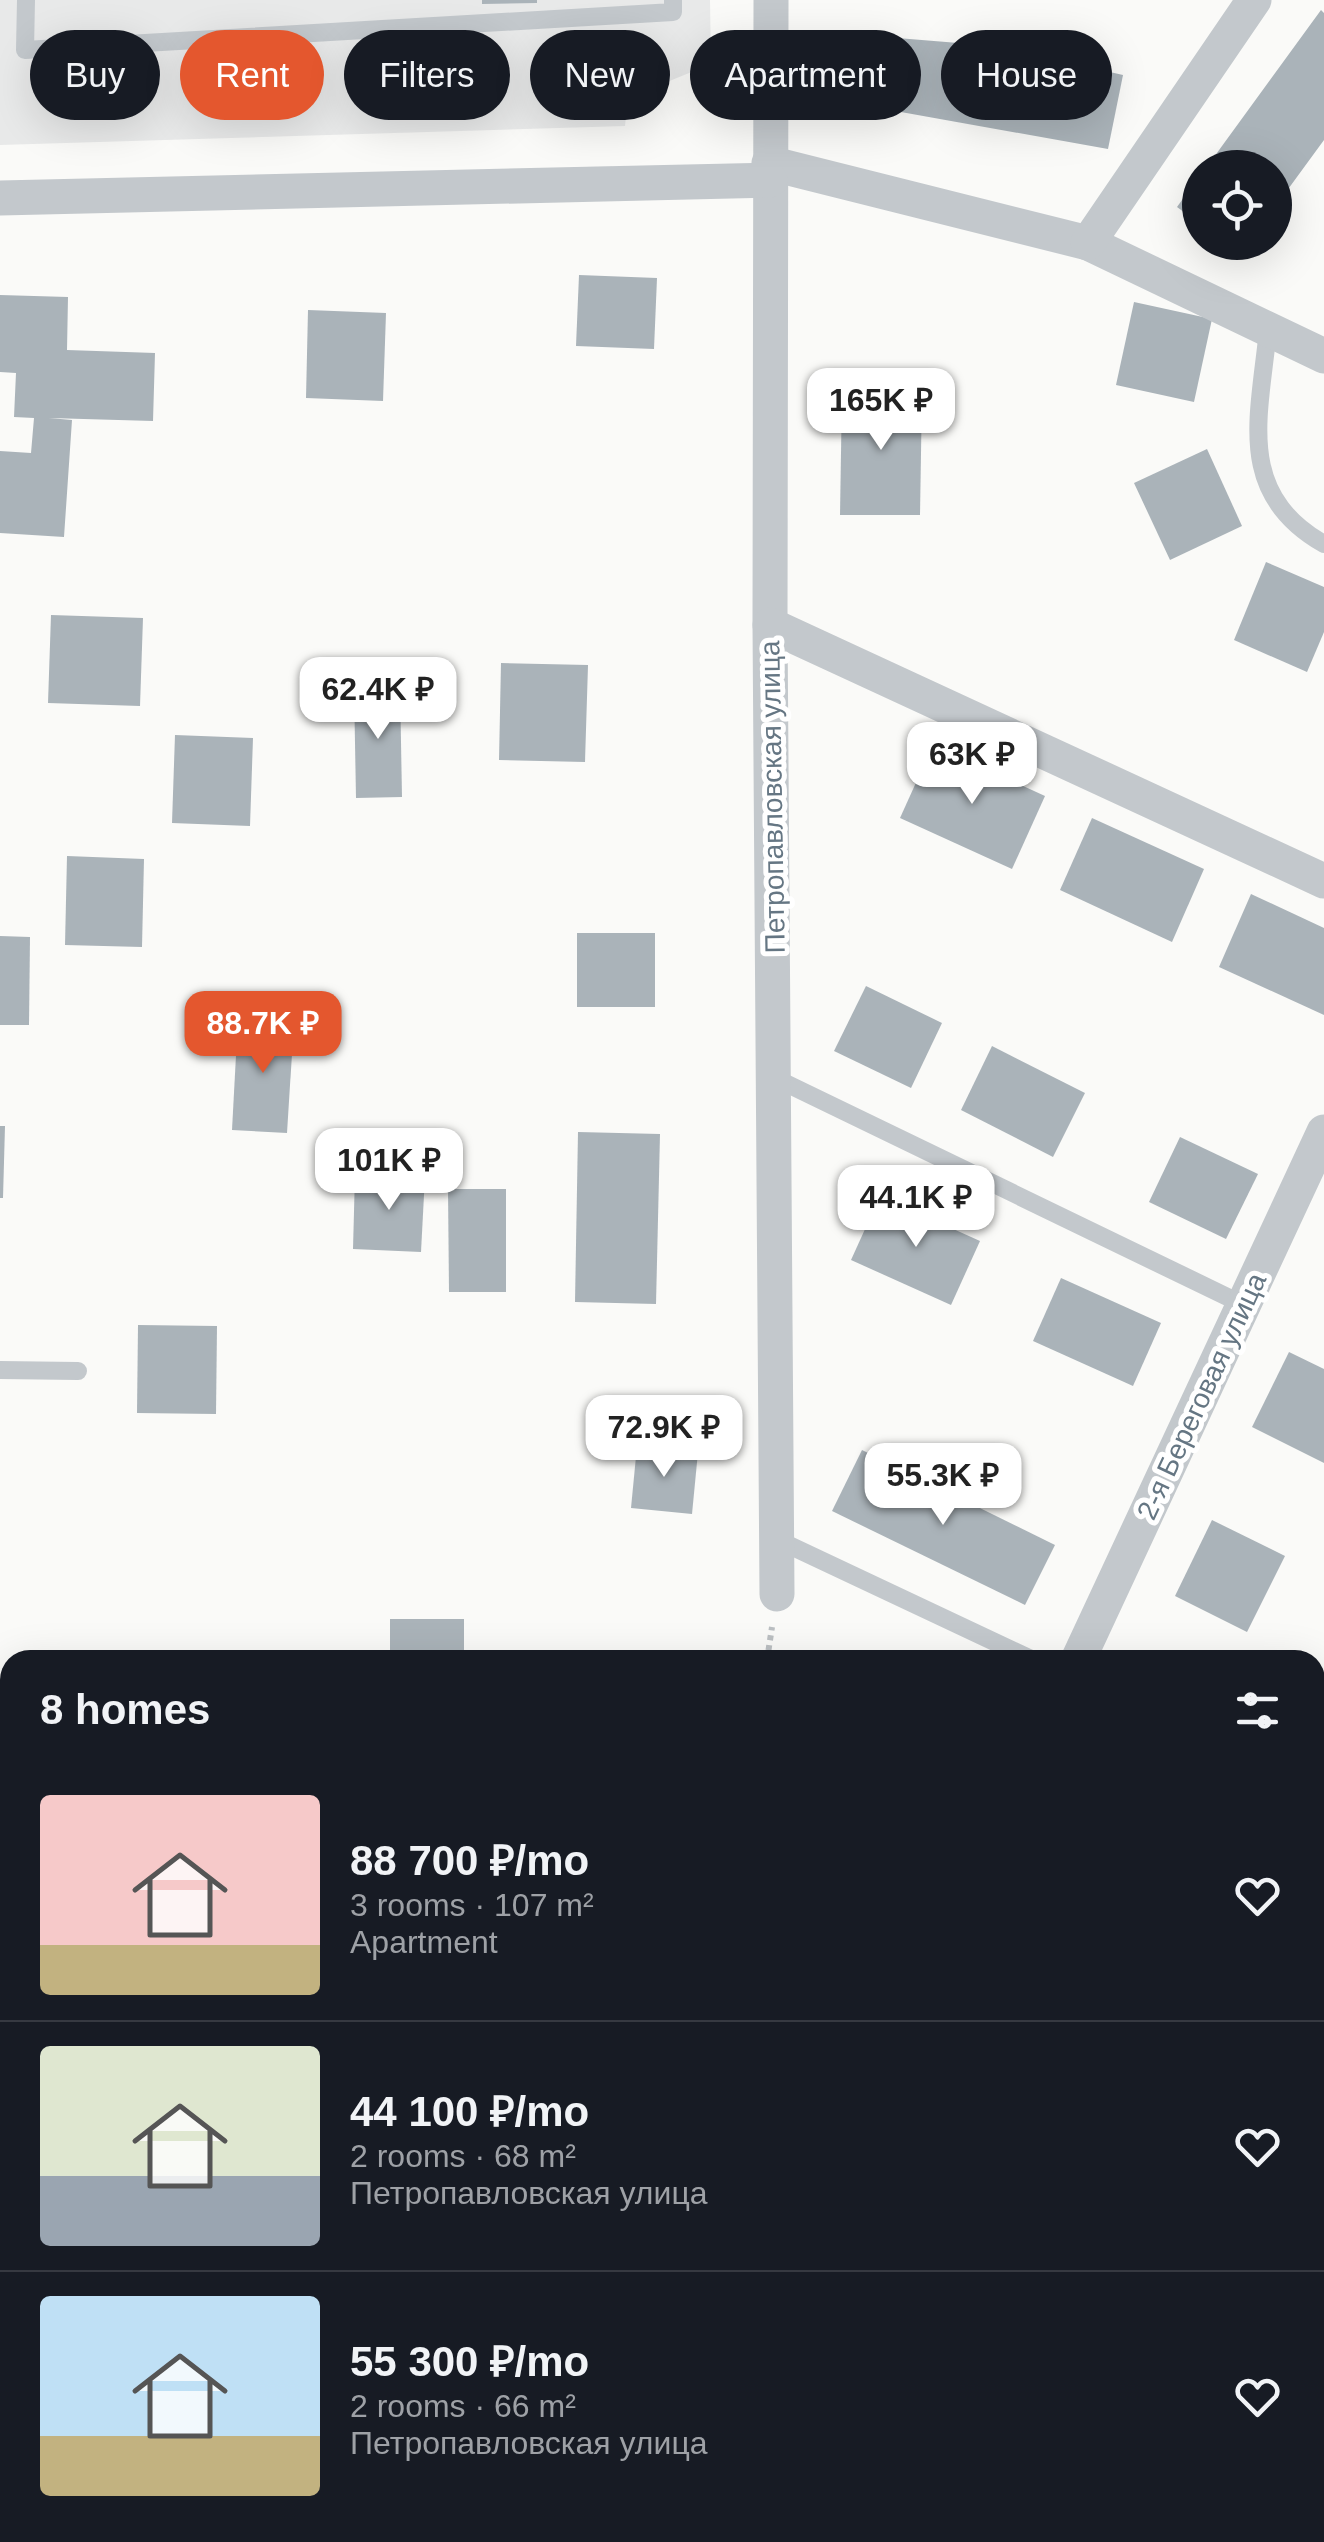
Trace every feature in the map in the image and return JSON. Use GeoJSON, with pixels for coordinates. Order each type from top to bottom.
{"type":"FeatureCollection","features":[{"type":"Feature","properties":{"kind":"street","name":"Петропавловская улица"},"geometry":{"type":"LineString","coordinates":[[771,0],[770,625],[777,1594]]}},
{"type":"Feature","properties":{"kind":"street"},"geometry":{"type":"LineString","coordinates":[[1088,242],[1254,0]]}},
{"type":"Feature","properties":{"kind":"street"},"geometry":{"type":"LineString","coordinates":[[0,198],[770,171],[1088,242],[1324,356]]}},
{"type":"Feature","properties":{"kind":"street"},"geometry":{"type":"LineString","coordinates":[[770,625],[1324,881]]}},
{"type":"Feature","properties":{"kind":"street","name":"2-я Береговая улица"},"geometry":{"type":"LineString","coordinates":[[1083,1650],[1324,1132]]}},
{"type":"Feature","properties":{"kind":"lane"},"geometry":{"type":"LineString","coordinates":[[26,0],[26,50],[673,12],[672,0]]}},
{"type":"Feature","properties":{"kind":"lane"},"geometry":{"type":"LineString","coordinates":[[1268,329],[1257,448],[1269,495],[1300,530],[1324,544]]}},
{"type":"Feature","properties":{"kind":"lane"},"geometry":{"type":"LineString","coordinates":[[775,1078],[1244,1305]]}},
{"type":"Feature","properties":{"kind":"lane"},"geometry":{"type":"LineString","coordinates":[[0,1370],[78,1371]]}},
{"type":"Feature","properties":{"kind":"lane"},"geometry":{"type":"LineString","coordinates":[[776,1539],[1012,1650]]}},
{"type":"Feature","properties":{"kind":"shaded area"},"geometry":{"type":"Polygon","coordinates":[[[0,0],[710,0],[710,30],[690,30],[690,73],[670,81],[670,30],[530,30],[530,120],[626,120],[625,126],[0,145],[0,0]]]}},
{"type":"Feature","properties":{"kind":"building"},"geometry":{"type":"Polygon","coordinates":[[[482,0],[537,0],[537,3],[482,4],[482,0]]]}},
{"type":"Feature","properties":{"kind":"building"},"geometry":{"type":"Polygon","coordinates":[[[1321,10],[1324,140],[1292,184],[1292,150],[1219,150],[1321,10]]]}},
{"type":"Feature","properties":{"kind":"building"},"geometry":{"type":"Polygon","coordinates":[[[921,40],[941,42],[941,119],[921,116],[921,40]]]}},
{"type":"Feature","properties":{"kind":"building"},"geometry":{"type":"Polygon","coordinates":[[[1112,73],[1123,75],[1108,149],[946,120],[1112,120],[1112,73]]]}},
{"type":"Feature","properties":{"kind":"building"},"geometry":{"type":"Polygon","coordinates":[[[579,275],[657,278],[654,349],[576,346],[579,275]]]}},
{"type":"Feature","properties":{"kind":"building"},"geometry":{"type":"Polygon","coordinates":[[[0,295],[68,297],[67,350],[155,353],[153,421],[49,418],[72,420],[64,537],[0,533],[0,451],[31,453],[34,418],[14,417],[16,373],[0,372],[0,295]]]}},
{"type":"Feature","properties":{"kind":"building"},"geometry":{"type":"Polygon","coordinates":[[[1134,302],[1212,319],[1194,402],[1116,385],[1134,302]]]}},
{"type":"Feature","properties":{"kind":"building"},"geometry":{"type":"Polygon","coordinates":[[[308,310],[386,313],[383,401],[306,398],[308,310]]]}},
{"type":"Feature","properties":{"kind":"building"},"geometry":{"type":"Polygon","coordinates":[[[842,391],[922,392],[920,515],[840,515],[842,391]]]}},
{"type":"Feature","properties":{"kind":"building"},"geometry":{"type":"Polygon","coordinates":[[[1207,449],[1242,526],[1170,560],[1134,483],[1207,449]]]}},
{"type":"Feature","properties":{"kind":"building"},"geometry":{"type":"Polygon","coordinates":[[[1266,562],[1324,587],[1324,632],[1307,672],[1234,640],[1266,562]]]}},
{"type":"Feature","properties":{"kind":"building"},"geometry":{"type":"Polygon","coordinates":[[[51,615],[143,618],[140,706],[48,703],[51,615]]]}},
{"type":"Feature","properties":{"kind":"building"},"geometry":{"type":"Polygon","coordinates":[[[501,663],[588,665],[585,762],[499,760],[501,663]]]}},
{"type":"Feature","properties":{"kind":"building"},"geometry":{"type":"Polygon","coordinates":[[[400,686],[402,797],[356,798],[354,687],[400,686]]]}},
{"type":"Feature","properties":{"kind":"building"},"geometry":{"type":"Polygon","coordinates":[[[175,735],[253,738],[250,826],[172,823],[175,735]]]}},
{"type":"Feature","properties":{"kind":"building"},"geometry":{"type":"Polygon","coordinates":[[[933,745],[1045,796],[1012,869],[900,818],[933,745]]]}},
{"type":"Feature","properties":{"kind":"building"},"geometry":{"type":"Polygon","coordinates":[[[1092,818],[1204,869],[1172,942],[1060,890],[1092,818]]]}},
{"type":"Feature","properties":{"kind":"building"},"geometry":{"type":"Polygon","coordinates":[[[67,856],[144,859],[142,947],[65,945],[67,856]]]}},
{"type":"Feature","properties":{"kind":"building"},"geometry":{"type":"Polygon","coordinates":[[[1251,894],[1324,928],[1324,1015],[1219,967],[1251,894]]]}},
{"type":"Feature","properties":{"kind":"building"},"geometry":{"type":"Polygon","coordinates":[[[577,933],[655,933],[655,1007],[577,1007],[577,933]]]}},
{"type":"Feature","properties":{"kind":"building"},"geometry":{"type":"Polygon","coordinates":[[[0,936],[30,937],[29,1025],[0,1025],[0,936]]]}},
{"type":"Feature","properties":{"kind":"building"},"geometry":{"type":"Polygon","coordinates":[[[866,986],[942,1023],[911,1088],[834,1051],[866,986]]]}},
{"type":"Feature","properties":{"kind":"building"},"geometry":{"type":"Polygon","coordinates":[[[238,1018],[294,1022],[287,1133],[232,1130],[238,1018]]]}},
{"type":"Feature","properties":{"kind":"building"},"geometry":{"type":"Polygon","coordinates":[[[992,1046],[1085,1093],[1053,1157],[961,1110],[992,1046]]]}},
{"type":"Feature","properties":{"kind":"building"},"geometry":{"type":"Polygon","coordinates":[[[0,1126],[5,1126],[3,1198],[0,1198],[0,1126]]]}},
{"type":"Feature","properties":{"kind":"building"},"geometry":{"type":"Polygon","coordinates":[[[578,1132],[660,1134],[656,1304],[575,1302],[578,1132]]]}},
{"type":"Feature","properties":{"kind":"building"},"geometry":{"type":"Polygon","coordinates":[[[1180,1137],[1258,1174],[1226,1239],[1149,1202],[1180,1137]]]}},
{"type":"Feature","properties":{"kind":"building"},"geometry":{"type":"Polygon","coordinates":[[[355,1174],[425,1176],[421,1252],[353,1249],[355,1174]]]}},
{"type":"Feature","properties":{"kind":"building"},"geometry":{"type":"Polygon","coordinates":[[[448,1189],[506,1189],[506,1292],[449,1292],[448,1189]]]}},
{"type":"Feature","properties":{"kind":"building"},"geometry":{"type":"Polygon","coordinates":[[[880,1196],[980,1241],[951,1305],[851,1260],[880,1196]]]}},
{"type":"Feature","properties":{"kind":"building"},"geometry":{"type":"Polygon","coordinates":[[[1061,1278],[1161,1323],[1133,1386],[1033,1341],[1061,1278]]]}},
{"type":"Feature","properties":{"kind":"building"},"geometry":{"type":"Polygon","coordinates":[[[138,1325],[217,1326],[216,1414],[137,1413],[138,1325]]]}},
{"type":"Feature","properties":{"kind":"building"},"geometry":{"type":"Polygon","coordinates":[[[1289,1352],[1324,1369],[1324,1463],[1252,1427],[1289,1352]]]}},
{"type":"Feature","properties":{"kind":"building"},"geometry":{"type":"Polygon","coordinates":[[[637,1446],[698,1452],[692,1514],[631,1508],[637,1446]]]}},
{"type":"Feature","properties":{"kind":"building"},"geometry":{"type":"Polygon","coordinates":[[[862,1450],[1055,1545],[1025,1605],[832,1511],[862,1450]]]}},
{"type":"Feature","properties":{"kind":"building"},"geometry":{"type":"Polygon","coordinates":[[[1212,1520],[1285,1556],[1247,1632],[1175,1596],[1212,1520]]]}},
{"type":"Feature","properties":{"kind":"building"},"geometry":{"type":"Polygon","coordinates":[[[390,1619],[464,1619],[464,1650],[390,1650],[390,1619]]]}}]}
